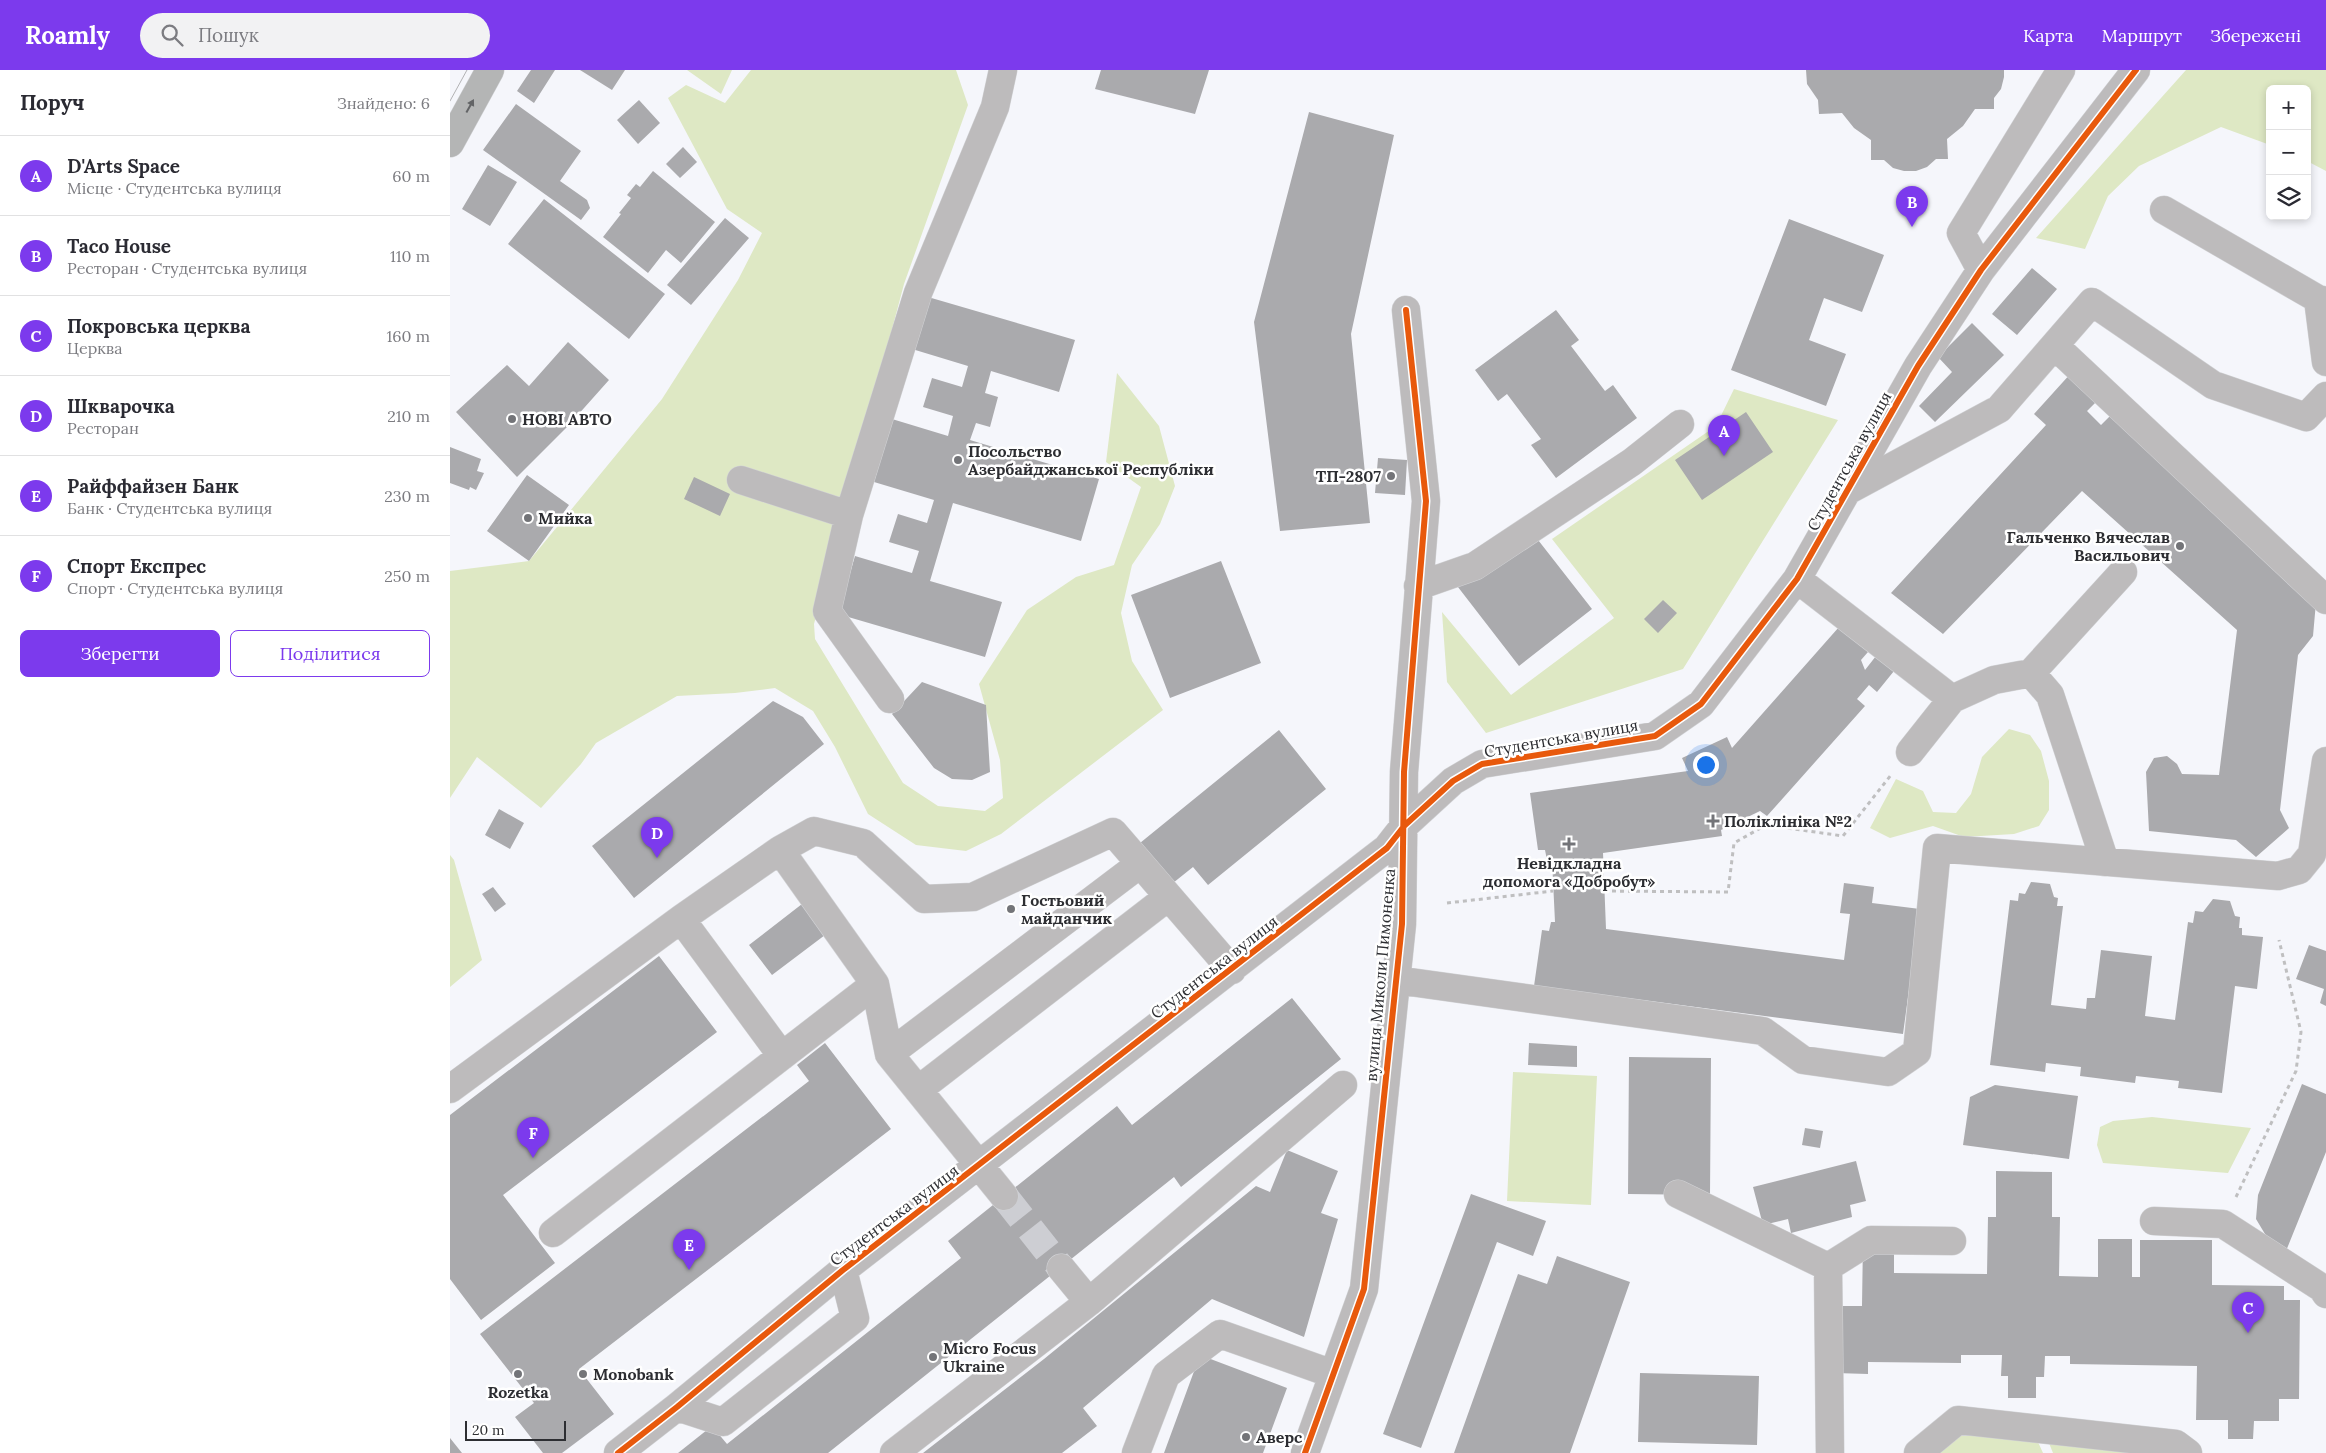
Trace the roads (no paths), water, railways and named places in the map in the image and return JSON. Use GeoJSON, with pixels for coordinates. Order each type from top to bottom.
{"type":"FeatureCollection","features":[{"type":"Feature","properties":{"kind":"main road"},"geometry":{"type":"LineString","coordinates":[[450,143],[490,70]]}},
{"type":"Feature","properties":{"kind":"street"},"geometry":{"type":"LineString","coordinates":[[890,699],[827,611],[849,515],[918,293],[994,107],[1004,70]]}},
{"type":"Feature","properties":{"kind":"street"},"geometry":{"type":"LineString","coordinates":[[2042,102],[2051,70]]}},
{"type":"Feature","properties":{"kind":"street"},"geometry":{"type":"LineString","coordinates":[[1981,270],[1961,233],[2061,70]]}},
{"type":"Feature","properties":{"kind":"street","name":"Студентська вулиця"},"geometry":{"type":"LineString","coordinates":[[618,1453],[677,1407],[843,1270],[979,1167],[1387,848],[1404,825],[1453,781],[1482,764],[1655,736],[1701,704],[1797,580],[1918,366],[1981,270],[2136,70]]}},
{"type":"Feature","properties":{"kind":"street"},"geometry":{"type":"LineString","coordinates":[[2164,210],[2322,300],[2326,362]]}},
{"type":"Feature","properties":{"kind":"street"},"geometry":{"type":"LineString","coordinates":[[1847,491],[1999,409],[2092,302],[2213,385],[2306,417],[2326,396]]}},
{"type":"Feature","properties":{"kind":"street","name":"вулиця Миколи Пимоненка"},"geometry":{"type":"LineString","coordinates":[[1305,1453],[1364,1289],[1402,924],[1404,772],[1426,502],[1406,310]]}},
{"type":"Feature","properties":{"kind":"street"},"geometry":{"type":"LineString","coordinates":[[2055,346],[2326,600]]}},
{"type":"Feature","properties":{"kind":"street"},"geometry":{"type":"LineString","coordinates":[[1418,586],[1475,566],[1632,462],[1680,424]]}},
{"type":"Feature","properties":{"kind":"street"},"geometry":{"type":"LineString","coordinates":[[741,480],[849,515]]}},
{"type":"Feature","properties":{"kind":"street"},"geometry":{"type":"LineString","coordinates":[[1910,752],[1952,700],[1994,680],[2031,673],[2123,572]]}},
{"type":"Feature","properties":{"kind":"street"},"geometry":{"type":"LineString","coordinates":[[1797,580],[1952,700]]}},
{"type":"Feature","properties":{"kind":"street"},"geometry":{"type":"LineString","coordinates":[[2031,673],[2050,695],[2105,862]]}},
{"type":"Feature","properties":{"kind":"street"},"geometry":{"type":"LineString","coordinates":[[1396,980],[1763,1031],[1803,1060],[1888,1072],[1917,1052],[1937,848],[2278,876],[2299,870],[2312,854],[2326,761]]}},
{"type":"Feature","properties":{"kind":"street"},"geometry":{"type":"LineString","coordinates":[[450,1089],[681,919],[780,850],[814,831],[863,842],[924,899],[973,897],[1113,832],[1232,970]]}},
{"type":"Feature","properties":{"kind":"street"},"geometry":{"type":"LineString","coordinates":[[780,850],[875,984],[889,1054],[1004,1196]]}},
{"type":"Feature","properties":{"kind":"street"},"geometry":{"type":"LineString","coordinates":[[889,1054],[1140,864]]}},
{"type":"Feature","properties":{"kind":"street"},"geometry":{"type":"LineString","coordinates":[[918,1090],[1168,897]]}},
{"type":"Feature","properties":{"kind":"street"},"geometry":{"type":"LineString","coordinates":[[681,919],[782,1056]]}},
{"type":"Feature","properties":{"kind":"street"},"geometry":{"type":"LineString","coordinates":[[553,1233],[875,984]]}},
{"type":"Feature","properties":{"kind":"street"},"geometry":{"type":"LineString","coordinates":[[894,1453],[1089,1302],[1343,1085]]}},
{"type":"Feature","properties":{"kind":"street"},"geometry":{"type":"LineString","coordinates":[[1678,1194],[1828,1266]]}},
{"type":"Feature","properties":{"kind":"street"},"geometry":{"type":"LineString","coordinates":[[2154,1221],[2223,1224],[2322,1288],[2326,1294]]}},
{"type":"Feature","properties":{"kind":"street"},"geometry":{"type":"LineString","coordinates":[[1828,1266],[1871,1240],[1952,1241]]}},
{"type":"Feature","properties":{"kind":"street"},"geometry":{"type":"LineString","coordinates":[[1828,1266],[1830,1453]]}},
{"type":"Feature","properties":{"kind":"street"},"geometry":{"type":"LineString","coordinates":[[1061,1268],[1089,1302]]}},
{"type":"Feature","properties":{"kind":"street"},"geometry":{"type":"LineString","coordinates":[[677,1407],[723,1422],[854,1318],[843,1270]]}},
{"type":"Feature","properties":{"kind":"street"},"geometry":{"type":"LineString","coordinates":[[1136,1453],[1166,1375],[1220,1334],[1333,1374]]}},
{"type":"Feature","properties":{"kind":"street"},"geometry":{"type":"LineString","coordinates":[[1918,1453],[1958,1420],[2176,1444],[2188,1453]]}},
{"type":"Feature","properties":{"kind":"tunnel"},"geometry":{"type":"LineString","coordinates":[[1004,1196],[1061,1268]]}},
{"type":"Feature","properties":{"kind":"tram line"},"geometry":{"type":"LineString","coordinates":[[450,101],[467,70]]}},
{"type":"Feature","properties":{"kind":"place","name":"Taco House"},"geometry":{"type":"Point","coordinates":[1912,227]}},
{"type":"Feature","properties":{"kind":"place","name":"HОBI ABTO"},"geometry":{"type":"Point","coordinates":[512,419]}},
{"type":"Feature","properties":{"kind":"place","name":"D'Arts Space"},"geometry":{"type":"Point","coordinates":[1724,456]}},
{"type":"Feature","properties":{"kind":"place","name":"Посольство Азербайджанської Республіки"},"geometry":{"type":"Point","coordinates":[958,460]}},
{"type":"Feature","properties":{"kind":"place","name":"ТП-2807"},"geometry":{"type":"Point","coordinates":[1391,476]}},
{"type":"Feature","properties":{"kind":"place","name":"Мийка"},"geometry":{"type":"Point","coordinates":[528,518]}},
{"type":"Feature","properties":{"kind":"place","name":"Гальченко Вячеслав Васильович"},"geometry":{"type":"Point","coordinates":[2180,546]}},
{"type":"Feature","properties":{"kind":"place","name":"Поліклініка №2"},"geometry":{"type":"Point","coordinates":[1713,821]}},
{"type":"Feature","properties":{"kind":"place","name":"Невідкладна допомога «Добробут»"},"geometry":{"type":"Point","coordinates":[1569,844]}},
{"type":"Feature","properties":{"kind":"place","name":"Шкварочка"},"geometry":{"type":"Point","coordinates":[657,858]}},
{"type":"Feature","properties":{"kind":"place","name":"Гостьовий майданчик"},"geometry":{"type":"Point","coordinates":[1011,909]}},
{"type":"Feature","properties":{"kind":"place","name":"Спорт Експрес"},"geometry":{"type":"Point","coordinates":[533,1158]}},
{"type":"Feature","properties":{"kind":"place","name":"Райффайзен Банк"},"geometry":{"type":"Point","coordinates":[689,1270]}},
{"type":"Feature","properties":{"kind":"place","name":"Покровська церква"},"geometry":{"type":"Point","coordinates":[2248,1333]}},
{"type":"Feature","properties":{"kind":"place","name":"Micro Focus Ukraine"},"geometry":{"type":"Point","coordinates":[933,1357]}},
{"type":"Feature","properties":{"kind":"place","name":"Rozetka"},"geometry":{"type":"Point","coordinates":[518,1374]}},
{"type":"Feature","properties":{"kind":"place","name":"Monobank"},"geometry":{"type":"Point","coordinates":[583,1374]}},
{"type":"Feature","properties":{"kind":"place","name":"Аверс"},"geometry":{"type":"Point","coordinates":[1246,1437]}}]}
